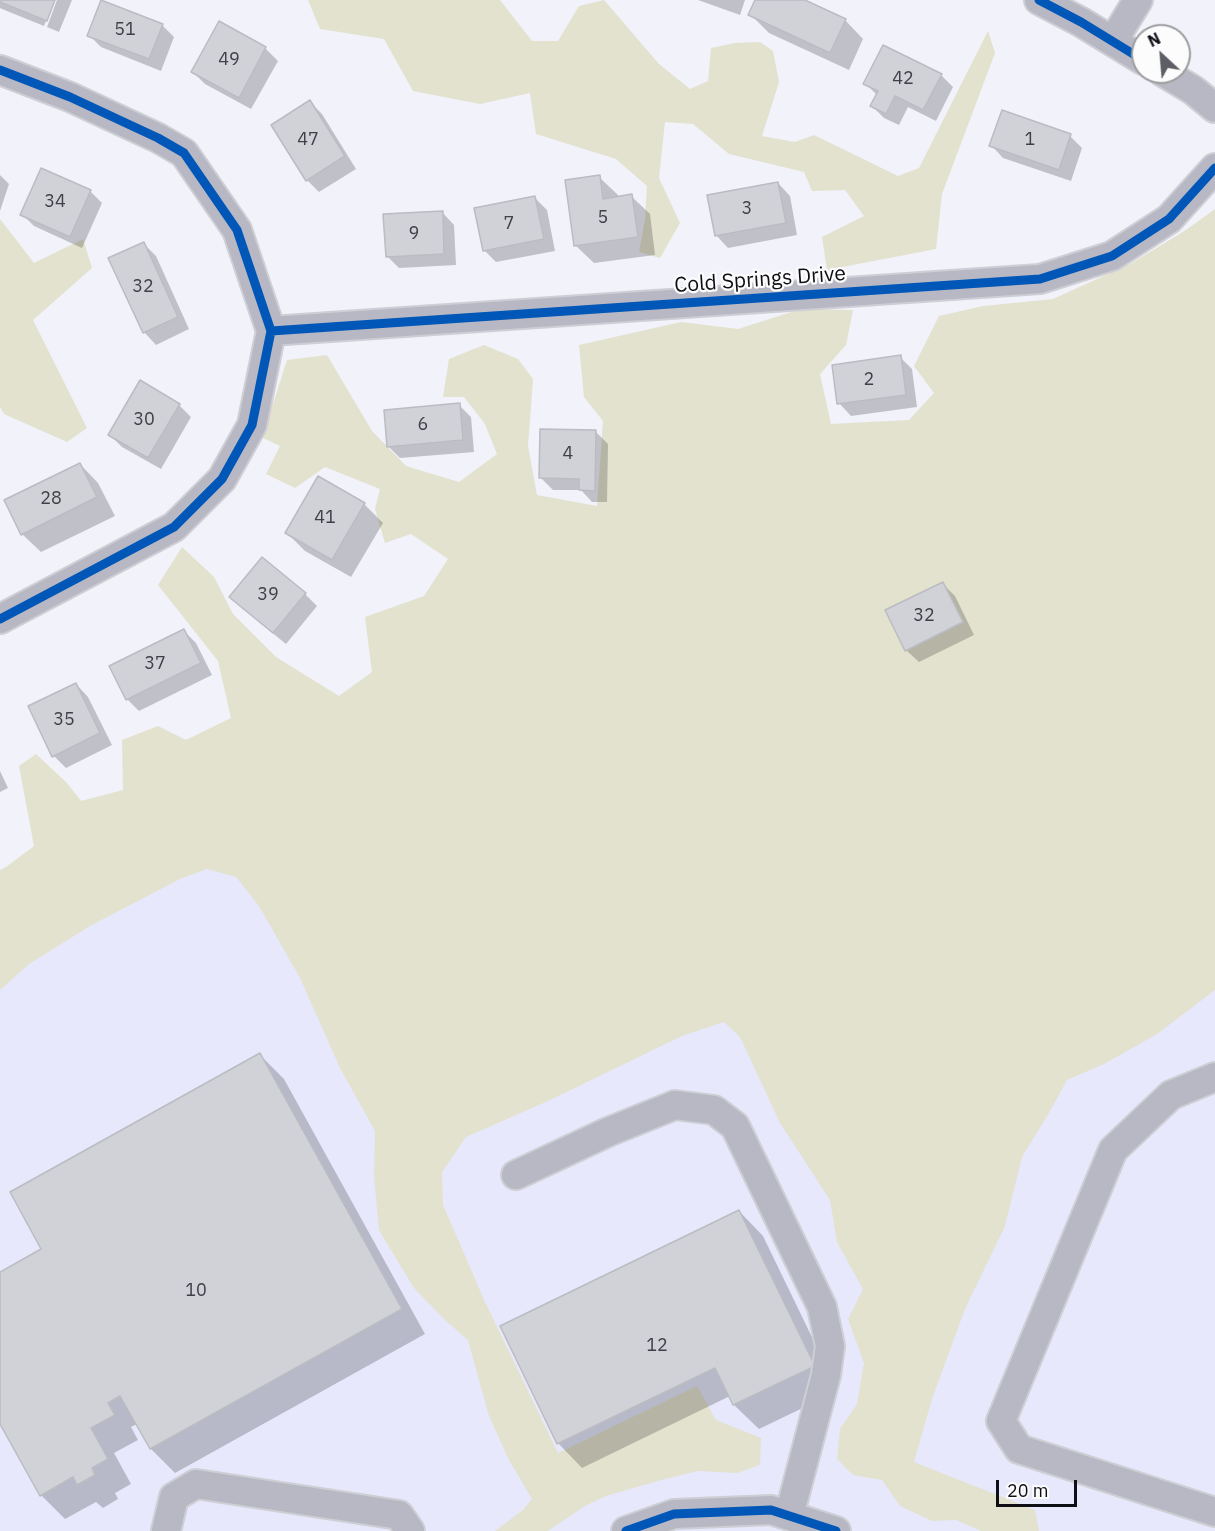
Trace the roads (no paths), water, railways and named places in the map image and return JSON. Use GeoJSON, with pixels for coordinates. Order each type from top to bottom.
{"type":"FeatureCollection","features":[{"type":"Feature","properties":{"kind":"street"},"geometry":{"type":"LineString","coordinates":[[1038,0],[1082,22],[1131,52]]}},
{"type":"Feature","properties":{"kind":"street"},"geometry":{"type":"LineString","coordinates":[[1113,41],[1137,0]]}},
{"type":"Feature","properties":{"kind":"street"},"geometry":{"type":"LineString","coordinates":[[0,70],[70,97],[158,138],[184,153],[237,230],[271,331],[252,425],[222,479],[174,527],[0,620]]}},
{"type":"Feature","properties":{"kind":"street"},"geometry":{"type":"LineString","coordinates":[[1182,84],[1215,108]]}},
{"type":"Feature","properties":{"kind":"street","name":"Cold Springs Drive"},"geometry":{"type":"LineString","coordinates":[[271,331],[1040,279],[1112,256],[1169,219],[1215,168]]}},
{"type":"Feature","properties":{"kind":"street"},"geometry":{"type":"LineString","coordinates":[[1215,1077],[1171,1095],[1113,1150],[1001,1421],[1018,1449],[1215,1512]]}},
{"type":"Feature","properties":{"kind":"street"},"geometry":{"type":"LineString","coordinates":[[516,1175],[608,1132],[675,1105],[714,1110],[735,1126],[822,1307],[830,1346],[810,1525],[771,1510],[674,1514],[626,1531]]}},
{"type":"Feature","properties":{"kind":"street"},"geometry":{"type":"LineString","coordinates":[[166,1531],[174,1497],[196,1484],[399,1515],[410,1531]]}}]}
